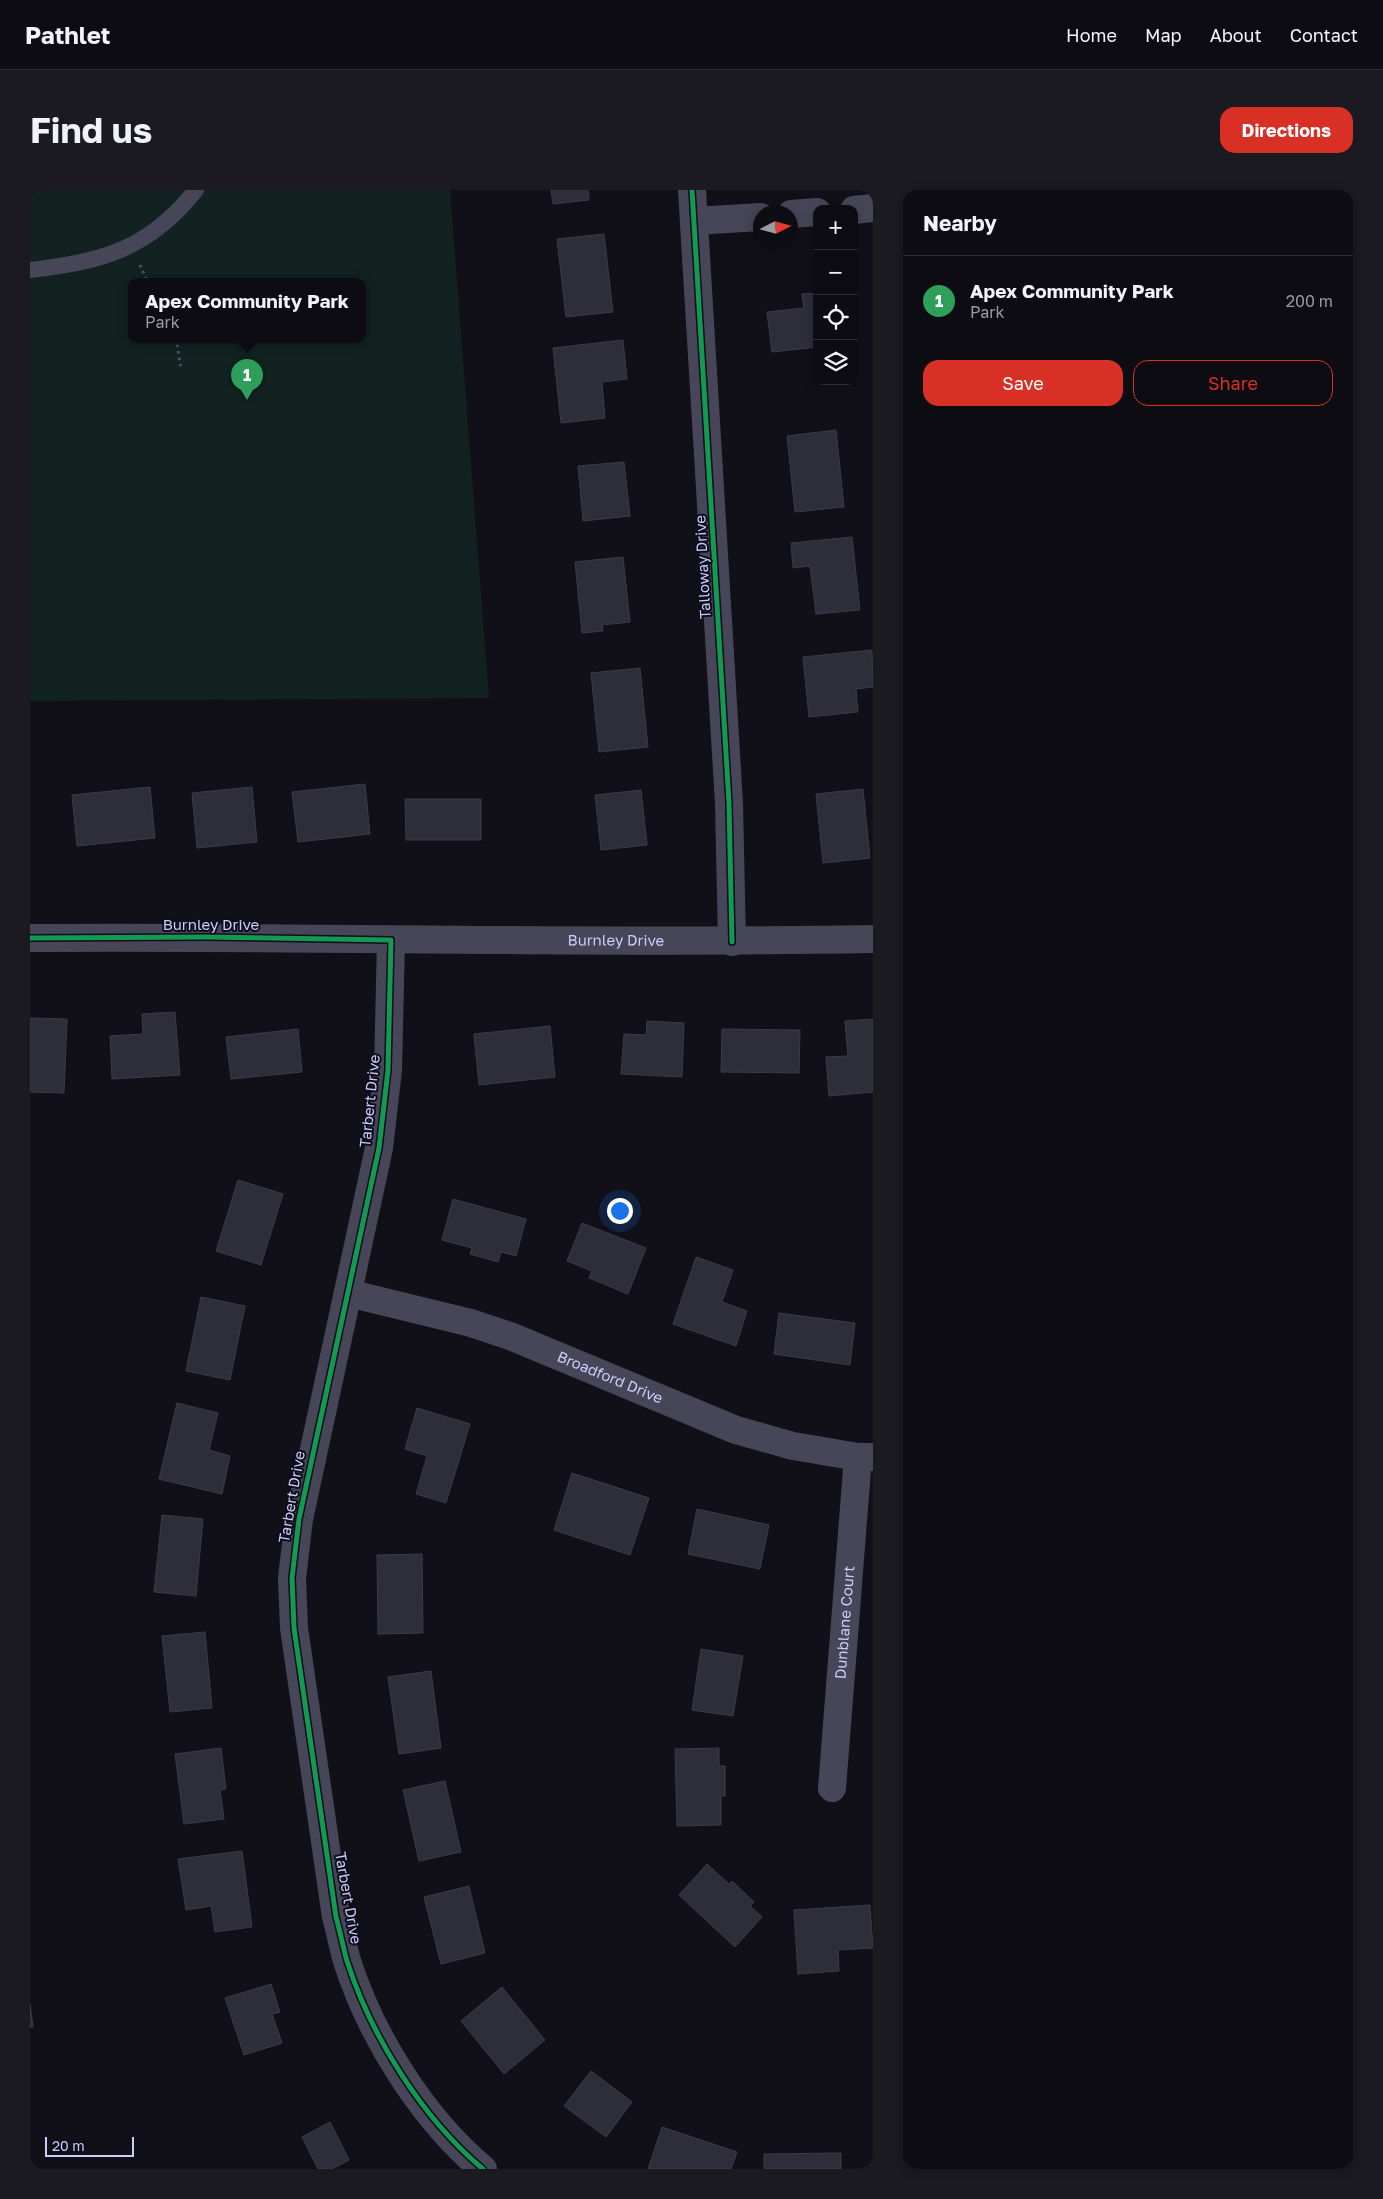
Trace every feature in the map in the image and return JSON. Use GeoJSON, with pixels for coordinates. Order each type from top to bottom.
{"type":"FeatureCollection","features":[{"type":"Feature","properties":{"kind":"street","name":"Talloway Drive"},"geometry":{"type":"LineString","coordinates":[[692,190],[729,793],[732,942]]}},
{"type":"Feature","properties":{"kind":"street"},"geometry":{"type":"LineString","coordinates":[[858,210],[873,208]]}},
{"type":"Feature","properties":{"kind":"street"},"geometry":{"type":"LineString","coordinates":[[798,213],[813,212]]}},
{"type":"Feature","properties":{"kind":"street"},"geometry":{"type":"LineString","coordinates":[[694,221],[753,217]]}},
{"type":"Feature","properties":{"kind":"street","name":"Burnley Drive"},"geometry":{"type":"LineString","coordinates":[[30,938],[207,937],[732,942],[873,939]]}},
{"type":"Feature","properties":{"kind":"street","name":"Tarbert Drive"},"geometry":{"type":"LineString","coordinates":[[391,940],[388,1070],[379,1148],[299,1519],[292,1578],[294,1628],[336,1916],[347,1960],[374,2028],[419,2098],[476,2167]]}},
{"type":"Feature","properties":{"kind":"street","name":"Broadford Drive"},"geometry":{"type":"LineString","coordinates":[[348,1293],[471,1323],[510,1336],[736,1430],[793,1446],[865,1457]]}},
{"type":"Feature","properties":{"kind":"street","name":"Dunblane Court"},"geometry":{"type":"LineString","coordinates":[[832,1788],[865,1457]]}},
{"type":"Feature","properties":{"kind":"lane"},"geometry":{"type":"LineString","coordinates":[[30,270],[98,259],[135,245],[178,213],[196,190]]}},
{"type":"Feature","properties":{"kind":"path"},"geometry":{"type":"LineString","coordinates":[[177,343],[181,369]]}},
{"type":"Feature","properties":{"kind":"shaded area"},"geometry":{"type":"Polygon","coordinates":[[[30,190],[450,190],[489,698],[30,701],[30,190]]]}},
{"type":"Feature","properties":{"kind":"building"},"geometry":{"type":"Polygon","coordinates":[[[551,190],[588,190],[589,200],[553,204],[551,190]]]}},
{"type":"Feature","properties":{"kind":"building"},"geometry":{"type":"Polygon","coordinates":[[[604,234],[613,312],[566,317],[557,239],[604,234]]]}},
{"type":"Feature","properties":{"kind":"building"},"geometry":{"type":"Polygon","coordinates":[[[813,293],[813,347],[772,352],[767,312],[804,308],[802,294],[813,293]]]}},
{"type":"Feature","properties":{"kind":"building"},"geometry":{"type":"Polygon","coordinates":[[[623,340],[627,379],[602,382],[605,418],[561,423],[553,348],[623,340]]]}},
{"type":"Feature","properties":{"kind":"building"},"geometry":{"type":"Polygon","coordinates":[[[836,430],[844,507],[795,512],[787,436],[836,430]]]}},
{"type":"Feature","properties":{"kind":"building"},"geometry":{"type":"Polygon","coordinates":[[[624,462],[630,516],[583,521],[578,466],[624,462]]]}},
{"type":"Feature","properties":{"kind":"building"},"geometry":{"type":"Polygon","coordinates":[[[852,537],[860,610],[816,614],[810,566],[793,568],[791,543],[852,537]]]}},
{"type":"Feature","properties":{"kind":"building"},"geometry":{"type":"Polygon","coordinates":[[[623,557],[630,622],[602,625],[603,631],[582,633],[575,562],[623,557]]]}},
{"type":"Feature","properties":{"kind":"building"},"geometry":{"type":"Polygon","coordinates":[[[872,650],[873,687],[856,689],[858,712],[809,717],[803,657],[872,650]]]}},
{"type":"Feature","properties":{"kind":"building"},"geometry":{"type":"Polygon","coordinates":[[[640,668],[648,747],[599,752],[591,673],[640,668]]]}},
{"type":"Feature","properties":{"kind":"building"},"geometry":{"type":"Polygon","coordinates":[[[365,784],[370,834],[298,842],[292,792],[365,784]]]}},
{"type":"Feature","properties":{"kind":"building"},"geometry":{"type":"Polygon","coordinates":[[[150,787],[155,838],[77,846],[72,795],[150,787]]]}},
{"type":"Feature","properties":{"kind":"building"},"geometry":{"type":"Polygon","coordinates":[[[252,787],[257,842],[197,848],[192,793],[252,787]]]}},
{"type":"Feature","properties":{"kind":"building"},"geometry":{"type":"Polygon","coordinates":[[[863,789],[870,858],[823,863],[816,794],[863,789]]]}},
{"type":"Feature","properties":{"kind":"building"},"geometry":{"type":"Polygon","coordinates":[[[641,790],[647,845],[601,850],[595,795],[641,790]]]}},
{"type":"Feature","properties":{"kind":"building"},"geometry":{"type":"Polygon","coordinates":[[[405,799],[481,799],[481,840],[406,840],[405,799]]]}},
{"type":"Feature","properties":{"kind":"building"},"geometry":{"type":"Polygon","coordinates":[[[175,1012],[180,1075],[112,1079],[110,1036],[143,1034],[142,1014],[175,1012]]]}},
{"type":"Feature","properties":{"kind":"building"},"geometry":{"type":"Polygon","coordinates":[[[30,1018],[67,1019],[64,1093],[30,1092],[30,1018]]]}},
{"type":"Feature","properties":{"kind":"building"},"geometry":{"type":"Polygon","coordinates":[[[873,1019],[873,1092],[829,1096],[826,1057],[848,1056],[845,1021],[873,1019]]]}},
{"type":"Feature","properties":{"kind":"building"},"geometry":{"type":"Polygon","coordinates":[[[647,1021],[684,1023],[682,1077],[621,1074],[624,1034],[646,1035],[647,1021]]]}},
{"type":"Feature","properties":{"kind":"building"},"geometry":{"type":"Polygon","coordinates":[[[550,1026],[555,1077],[479,1085],[474,1034],[550,1026]]]}},
{"type":"Feature","properties":{"kind":"building"},"geometry":{"type":"Polygon","coordinates":[[[298,1029],[302,1072],[231,1079],[226,1037],[298,1029]]]}},
{"type":"Feature","properties":{"kind":"building"},"geometry":{"type":"Polygon","coordinates":[[[722,1029],[800,1030],[799,1073],[721,1072],[722,1029]]]}},
{"type":"Feature","properties":{"kind":"building"},"geometry":{"type":"Polygon","coordinates":[[[238,1180],[283,1194],[261,1265],[216,1251],[238,1180]]]}},
{"type":"Feature","properties":{"kind":"building"},"geometry":{"type":"Polygon","coordinates":[[[453,1199],[526,1219],[516,1256],[501,1252],[498,1262],[470,1254],[472,1248],[442,1240],[453,1199]]]}},
{"type":"Feature","properties":{"kind":"building"},"geometry":{"type":"Polygon","coordinates":[[[582,1223],[646,1248],[628,1294],[589,1278],[592,1271],[567,1261],[582,1223]]]}},
{"type":"Feature","properties":{"kind":"building"},"geometry":{"type":"Polygon","coordinates":[[[696,1257],[733,1270],[722,1302],[747,1311],[736,1346],[673,1324],[696,1257]]]}},
{"type":"Feature","properties":{"kind":"building"},"geometry":{"type":"Polygon","coordinates":[[[201,1297],[245,1306],[230,1380],[186,1371],[201,1297]]]}},
{"type":"Feature","properties":{"kind":"building"},"geometry":{"type":"Polygon","coordinates":[[[779,1313],[855,1323],[850,1365],[774,1354],[779,1313]]]}},
{"type":"Feature","properties":{"kind":"building"},"geometry":{"type":"Polygon","coordinates":[[[177,1403],[218,1413],[209,1450],[230,1456],[222,1494],[159,1479],[177,1403]]]}},
{"type":"Feature","properties":{"kind":"building"},"geometry":{"type":"Polygon","coordinates":[[[417,1408],[470,1424],[446,1503],[416,1494],[427,1456],[405,1449],[417,1408]]]}},
{"type":"Feature","properties":{"kind":"building"},"geometry":{"type":"Polygon","coordinates":[[[572,1473],[649,1498],[630,1555],[554,1530],[572,1473]]]}},
{"type":"Feature","properties":{"kind":"building"},"geometry":{"type":"Polygon","coordinates":[[[697,1509],[769,1525],[760,1569],[688,1554],[697,1509]]]}},
{"type":"Feature","properties":{"kind":"building"},"geometry":{"type":"Polygon","coordinates":[[[162,1515],[203,1519],[196,1596],[154,1592],[162,1515]]]}},
{"type":"Feature","properties":{"kind":"building"},"geometry":{"type":"Polygon","coordinates":[[[422,1554],[423,1633],[378,1634],[377,1555],[422,1554]]]}},
{"type":"Feature","properties":{"kind":"building"},"geometry":{"type":"Polygon","coordinates":[[[205,1632],[212,1708],[170,1712],[162,1636],[205,1632]]]}},
{"type":"Feature","properties":{"kind":"building"},"geometry":{"type":"Polygon","coordinates":[[[701,1649],[743,1656],[733,1716],[692,1710],[701,1649]]]}},
{"type":"Feature","properties":{"kind":"building"},"geometry":{"type":"Polygon","coordinates":[[[431,1671],[441,1748],[399,1754],[388,1677],[431,1671]]]}},
{"type":"Feature","properties":{"kind":"building"},"geometry":{"type":"Polygon","coordinates":[[[221,1748],[226,1789],[220,1790],[224,1819],[184,1824],[175,1754],[221,1748]]]}},
{"type":"Feature","properties":{"kind":"building"},"geometry":{"type":"Polygon","coordinates":[[[719,1748],[719,1766],[725,1766],[725,1796],[721,1796],[721,1825],[677,1826],[675,1749],[719,1748]]]}},
{"type":"Feature","properties":{"kind":"building"},"geometry":{"type":"Polygon","coordinates":[[[445,1781],[461,1852],[419,1861],[403,1790],[445,1781]]]}},
{"type":"Feature","properties":{"kind":"building"},"geometry":{"type":"Polygon","coordinates":[[[242,1851],[252,1927],[215,1932],[211,1906],[186,1910],[178,1859],[242,1851]]]}},
{"type":"Feature","properties":{"kind":"building"},"geometry":{"type":"Polygon","coordinates":[[[707,1864],[729,1884],[732,1881],[754,1902],[750,1906],[762,1917],[735,1947],[679,1895],[707,1864]]]}},
{"type":"Feature","properties":{"kind":"building"},"geometry":{"type":"Polygon","coordinates":[[[469,1886],[485,1953],[441,1964],[424,1897],[469,1886]]]}},
{"type":"Feature","properties":{"kind":"building"},"geometry":{"type":"Polygon","coordinates":[[[870,1905],[873,1948],[838,1950],[839,1971],[798,1974],[794,1910],[870,1905]]]}},
{"type":"Feature","properties":{"kind":"building"},"geometry":{"type":"Polygon","coordinates":[[[271,1984],[280,2012],[272,2014],[282,2043],[244,2055],[225,1998],[271,1984]]]}},
{"type":"Feature","properties":{"kind":"building"},"geometry":{"type":"Polygon","coordinates":[[[502,1987],[545,2040],[504,2074],[461,2021],[502,1987]]]}},
{"type":"Feature","properties":{"kind":"building"},"geometry":{"type":"Polygon","coordinates":[[[30,2004],[33,2027],[30,2027],[30,2004]]]}},
{"type":"Feature","properties":{"kind":"building"},"geometry":{"type":"Polygon","coordinates":[[[591,2071],[632,2102],[606,2137],[564,2106],[591,2071]]]}},
{"type":"Feature","properties":{"kind":"building"},"geometry":{"type":"Polygon","coordinates":[[[330,2122],[349,2160],[332,2169],[318,2169],[302,2137],[330,2122]]]}},
{"type":"Feature","properties":{"kind":"building"},"geometry":{"type":"Polygon","coordinates":[[[662,2127],[737,2152],[731,2169],[648,2169],[662,2127]]]}},
{"type":"Feature","properties":{"kind":"building"},"geometry":{"type":"Polygon","coordinates":[[[841,2153],[841,2169],[764,2169],[764,2154],[841,2153]]]}},
{"type":"Feature","properties":{"kind":"cycle path"},"geometry":{"type":"LineString","coordinates":[[692,190],[729,803],[732,942]]}},
{"type":"Feature","properties":{"kind":"cycle path"},"geometry":{"type":"LineString","coordinates":[[30,938],[207,937],[391,940],[388,1070],[379,1148],[299,1519],[292,1578],[294,1628],[336,1917],[347,1961],[370,2018],[401,2074],[439,2126],[483,2169]]}},
{"type":"Feature","properties":{"kind":"place","name":"Apex Community Park"},"geometry":{"type":"Point","coordinates":[247,400]}}]}
